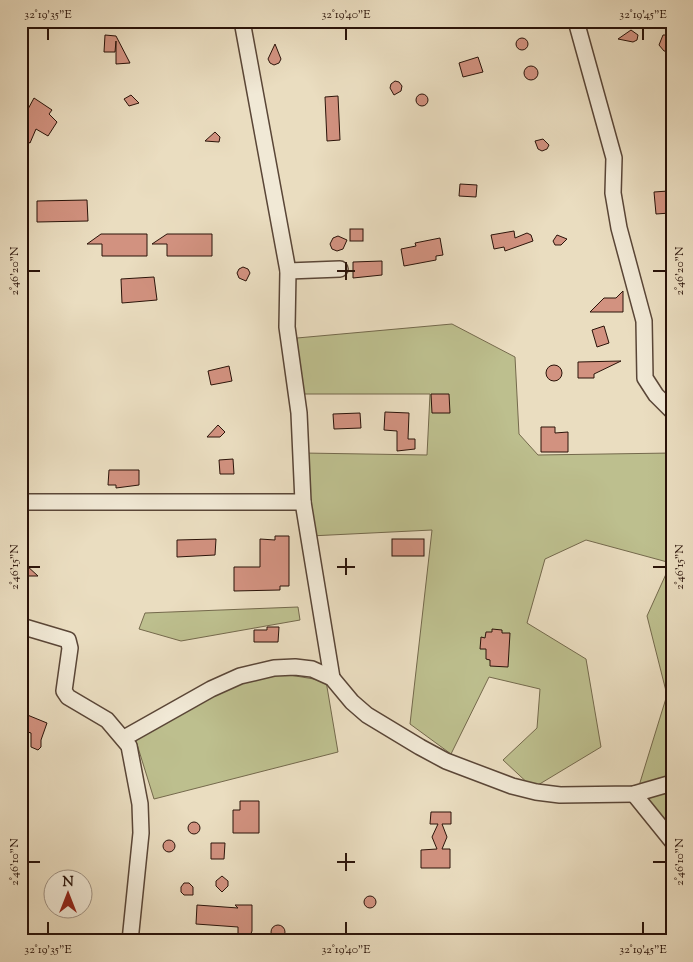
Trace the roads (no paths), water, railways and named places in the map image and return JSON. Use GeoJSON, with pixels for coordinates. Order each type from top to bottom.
{"type":"FeatureCollection","features":[{"type":"Feature","properties":{"kind":"street"},"geometry":{"type":"LineString","coordinates":[[242,21],[288,270],[287,327],[298,413],[303,502],[332,678]]}},
{"type":"Feature","properties":{"kind":"street"},"geometry":{"type":"LineString","coordinates":[[576,21],[614,158],[613,194],[626,260],[644,321],[645,378],[656,395],[672,411]]}},
{"type":"Feature","properties":{"kind":"street"},"geometry":{"type":"LineString","coordinates":[[288,270],[340,270]]}},
{"type":"Feature","properties":{"kind":"street"},"geometry":{"type":"LineString","coordinates":[[21,502],[303,502]]}},
{"type":"Feature","properties":{"kind":"street"},"geometry":{"type":"LineString","coordinates":[[21,626],[68,640],[70,648],[64,690],[68,697],[107,720],[129,746],[134,768],[141,823],[141,851],[130,941]]}},
{"type":"Feature","properties":{"kind":"street"},"geometry":{"type":"LineString","coordinates":[[124,738],[210,690],[240,676],[274,668],[295,667],[312,670],[332,678],[352,702],[367,715],[392,732],[446,761],[536,792],[560,795],[634,794],[672,783]]}},
{"type":"Feature","properties":{"kind":"street"},"geometry":{"type":"LineString","coordinates":[[634,794],[649,810],[672,841]]}}]}
